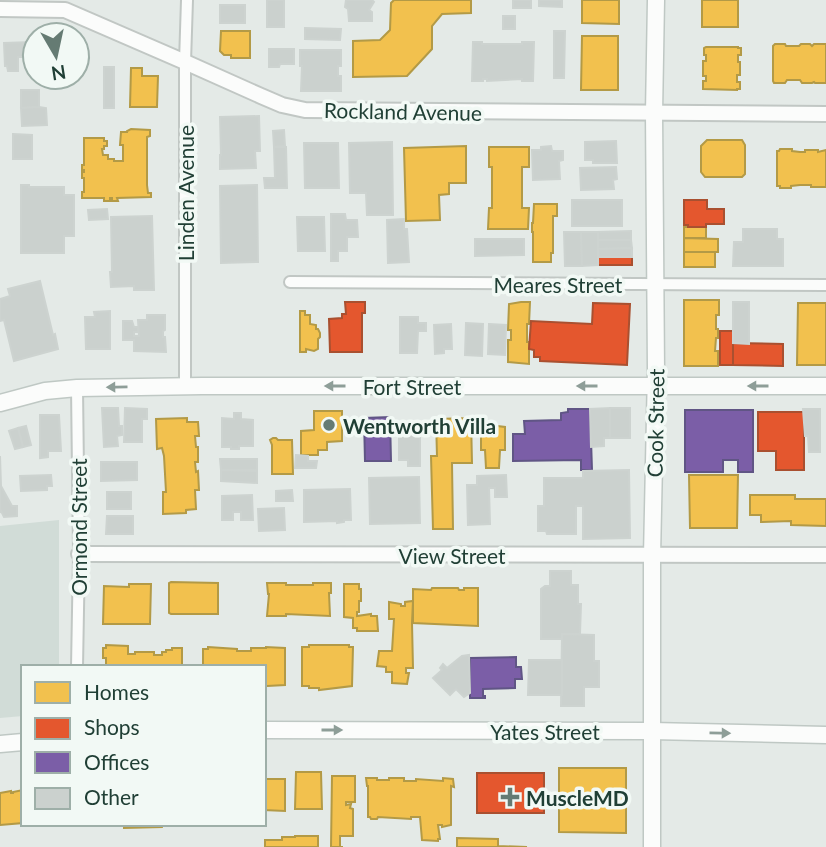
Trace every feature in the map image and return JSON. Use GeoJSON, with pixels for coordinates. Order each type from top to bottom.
{"type":"FeatureCollection","features":[{"type":"Feature","properties":{"kind":"main road","name":"Cook Street"},"geometry":{"type":"LineString","coordinates":[[652,847],[656,0]]}},
{"type":"Feature","properties":{"kind":"main road","name":"Fort Street"},"geometry":{"type":"LineString","coordinates":[[0,403],[45,391],[77,388],[826,386]]}},
{"type":"Feature","properties":{"kind":"main road","name":"Yates Street"},"geometry":{"type":"LineString","coordinates":[[266,730],[652,731],[826,735]]}},
{"type":"Feature","properties":{"kind":"main road"},"geometry":{"type":"LineString","coordinates":[[0,744],[21,742]]}},
{"type":"Feature","properties":{"kind":"street","name":"Linden Avenue"},"geometry":{"type":"LineString","coordinates":[[185,386],[187,0]]}},
{"type":"Feature","properties":{"kind":"street","name":"Rockland Avenue"},"geometry":{"type":"LineString","coordinates":[[0,9],[65,10],[282,105],[305,110],[826,114]]}},
{"type":"Feature","properties":{"kind":"street","name":"Meares Street"},"geometry":{"type":"LineString","coordinates":[[290,282],[826,285]]}},
{"type":"Feature","properties":{"kind":"street","name":"Ormond Street"},"geometry":{"type":"LineString","coordinates":[[77,388],[77,665]]}},
{"type":"Feature","properties":{"kind":"street","name":"View Street"},"geometry":{"type":"LineString","coordinates":[[79,554],[826,555]]}},
{"type":"Feature","properties":{"kind":"shaded area"},"geometry":{"type":"Polygon","coordinates":[[[59,520],[59,665],[21,665],[21,716],[0,718],[0,526],[59,520]]]}},
{"type":"Feature","properties":{"kind":"building: Homes"},"geometry":{"type":"Polygon","coordinates":[[[394,0],[471,0],[471,13],[442,14],[432,26],[432,49],[407,76],[353,77],[353,41],[380,40],[390,30],[391,3],[394,0]]]}},
{"type":"Feature","properties":{"kind":"building: Homes"},"geometry":{"type":"Polygon","coordinates":[[[582,0],[619,0],[619,24],[582,23],[582,0]]]}},
{"type":"Feature","properties":{"kind":"building: Homes"},"geometry":{"type":"Polygon","coordinates":[[[702,0],[738,0],[738,27],[702,27],[702,0]]]}},
{"type":"Feature","properties":{"kind":"building: Homes"},"geometry":{"type":"Polygon","coordinates":[[[221,31],[250,31],[250,58],[231,58],[231,55],[224,55],[220,51],[221,31]]]}},
{"type":"Feature","properties":{"kind":"building: Homes"},"geometry":{"type":"Polygon","coordinates":[[[582,36],[618,36],[618,90],[581,90],[582,36]]]}},
{"type":"Feature","properties":{"kind":"building: Homes"},"geometry":{"type":"Polygon","coordinates":[[[775,44],[826,44],[826,83],[787,80],[785,83],[774,83],[775,44]]]}},
{"type":"Feature","properties":{"kind":"building: Homes"},"geometry":{"type":"Polygon","coordinates":[[[706,47],[741,48],[741,55],[738,55],[740,75],[737,75],[740,89],[703,89],[703,81],[706,81],[706,76],[703,76],[703,61],[706,61],[706,47]]]}},
{"type":"Feature","properties":{"kind":"building: Homes"},"geometry":{"type":"Polygon","coordinates":[[[131,68],[142,68],[142,76],[158,76],[157,107],[130,107],[131,68]]]}},
{"type":"Feature","properties":{"kind":"building: Homes"},"geometry":{"type":"Polygon","coordinates":[[[131,129],[150,130],[150,136],[147,137],[147,185],[151,197],[117,198],[118,201],[112,201],[112,198],[110,201],[104,201],[104,198],[82,198],[84,138],[104,138],[107,146],[102,149],[103,155],[108,155],[108,159],[114,161],[123,161],[121,132],[131,129]]]}},
{"type":"Feature","properties":{"kind":"building: Homes"},"geometry":{"type":"Polygon","coordinates":[[[707,140],[742,140],[745,145],[745,174],[742,177],[705,177],[701,172],[701,146],[707,140]]]}},
{"type":"Feature","properties":{"kind":"building: Homes"},"geometry":{"type":"Polygon","coordinates":[[[466,146],[466,183],[449,183],[449,194],[439,195],[440,220],[406,221],[404,148],[466,146]]]}},
{"type":"Feature","properties":{"kind":"building: Homes"},"geometry":{"type":"Polygon","coordinates":[[[489,147],[529,147],[529,167],[522,167],[522,208],[529,208],[528,229],[488,229],[489,208],[492,208],[489,147]]]}},
{"type":"Feature","properties":{"kind":"building: Homes"},"geometry":{"type":"Polygon","coordinates":[[[780,149],[800,152],[826,150],[826,187],[777,186],[777,151],[780,149]]]}},
{"type":"Feature","properties":{"kind":"building: Homes"},"geometry":{"type":"Polygon","coordinates":[[[534,204],[557,204],[557,216],[553,216],[551,262],[533,262],[534,204]]]}},
{"type":"Feature","properties":{"kind":"building: Homes"},"geometry":{"type":"Polygon","coordinates":[[[684,227],[706,227],[706,238],[684,238],[684,227]]]}},
{"type":"Feature","properties":{"kind":"building: Homes"},"geometry":{"type":"Polygon","coordinates":[[[684,238],[718,239],[718,252],[684,252],[684,238]]]}},
{"type":"Feature","properties":{"kind":"building: Homes"},"geometry":{"type":"Polygon","coordinates":[[[684,252],[715,252],[715,267],[684,267],[684,252]]]}},
{"type":"Feature","properties":{"kind":"building: Homes"},"geometry":{"type":"Polygon","coordinates":[[[684,300],[719,300],[715,351],[718,351],[718,366],[684,366],[684,300]]]}},
{"type":"Feature","properties":{"kind":"building: Homes"},"geometry":{"type":"Polygon","coordinates":[[[530,302],[527,324],[529,364],[508,362],[508,340],[511,340],[511,330],[508,330],[509,304],[530,302]]]}},
{"type":"Feature","properties":{"kind":"building: Homes"},"geometry":{"type":"Polygon","coordinates":[[[798,303],[826,303],[826,365],[797,365],[798,303]]]}},
{"type":"Feature","properties":{"kind":"building: Homes"},"geometry":{"type":"Polygon","coordinates":[[[300,311],[310,315],[310,324],[316,325],[320,333],[318,349],[314,351],[306,349],[306,352],[300,352],[300,311]]]}},
{"type":"Feature","properties":{"kind":"building: Homes","name":"Wentworth Villa"},"geometry":{"type":"Polygon","coordinates":[[[314,411],[342,411],[342,441],[327,442],[327,450],[318,450],[318,455],[301,455],[301,431],[314,430],[314,411]]]}},
{"type":"Feature","properties":{"kind":"building: Homes"},"geometry":{"type":"Polygon","coordinates":[[[187,418],[187,422],[198,422],[199,436],[195,436],[198,447],[198,462],[195,462],[199,490],[195,490],[196,509],[186,510],[186,513],[163,514],[163,492],[166,492],[164,456],[162,448],[157,449],[156,419],[187,418]]]}},
{"type":"Feature","properties":{"kind":"building: Homes"},"geometry":{"type":"Polygon","coordinates":[[[471,418],[472,463],[452,463],[453,529],[433,529],[431,456],[437,456],[436,419],[471,418]]]}},
{"type":"Feature","properties":{"kind":"building: Homes"},"geometry":{"type":"Polygon","coordinates":[[[481,427],[505,427],[505,450],[500,450],[499,468],[486,468],[485,450],[481,450],[481,427]]]}},
{"type":"Feature","properties":{"kind":"building: Homes"},"geometry":{"type":"Polygon","coordinates":[[[270,440],[292,440],[293,474],[272,474],[270,440]]]}},
{"type":"Feature","properties":{"kind":"building: Homes"},"geometry":{"type":"Polygon","coordinates":[[[689,475],[738,475],[737,528],[690,528],[689,475]]]}},
{"type":"Feature","properties":{"kind":"building: Homes"},"geometry":{"type":"Polygon","coordinates":[[[750,495],[795,495],[795,499],[826,499],[826,526],[791,525],[791,521],[761,522],[761,515],[750,515],[750,495]]]}},
{"type":"Feature","properties":{"kind":"building: Homes"},"geometry":{"type":"Polygon","coordinates":[[[171,582],[218,583],[218,614],[169,613],[171,582]]]}},
{"type":"Feature","properties":{"kind":"building: Homes"},"geometry":{"type":"Polygon","coordinates":[[[267,583],[331,583],[330,616],[267,616],[267,583]]]}},
{"type":"Feature","properties":{"kind":"building: Homes"},"geometry":{"type":"Polygon","coordinates":[[[129,584],[151,584],[150,624],[103,624],[104,586],[129,587],[129,584]]]}},
{"type":"Feature","properties":{"kind":"building: Homes"},"geometry":{"type":"Polygon","coordinates":[[[344,584],[359,584],[361,601],[357,616],[377,616],[378,631],[357,631],[357,628],[353,628],[353,618],[344,617],[344,584]]]}},
{"type":"Feature","properties":{"kind":"building: Homes"},"geometry":{"type":"Polygon","coordinates":[[[478,588],[478,626],[413,623],[413,589],[478,588]]]}},
{"type":"Feature","properties":{"kind":"building: Homes"},"geometry":{"type":"Polygon","coordinates":[[[413,601],[413,668],[406,668],[406,673],[409,673],[407,684],[392,683],[392,672],[386,672],[386,667],[377,666],[379,651],[392,651],[394,619],[389,619],[389,602],[405,606],[405,602],[413,601]]]}},
{"type":"Feature","properties":{"kind":"building: Homes"},"geometry":{"type":"Polygon","coordinates":[[[106,645],[128,646],[128,654],[154,652],[154,655],[162,655],[166,650],[182,648],[182,665],[106,665],[103,648],[106,648],[106,645]]]}},
{"type":"Feature","properties":{"kind":"building: Homes"},"geometry":{"type":"Polygon","coordinates":[[[302,647],[353,647],[352,686],[319,690],[302,686],[302,647]]]}},
{"type":"Feature","properties":{"kind":"building: Homes"},"geometry":{"type":"Polygon","coordinates":[[[251,648],[285,648],[285,685],[266,686],[266,665],[203,665],[203,649],[251,651],[251,648]]]}},
{"type":"Feature","properties":{"kind":"building: Homes"},"geometry":{"type":"Polygon","coordinates":[[[559,768],[626,768],[626,833],[559,832],[559,768]]]}},
{"type":"Feature","properties":{"kind":"building: Homes"},"geometry":{"type":"Polygon","coordinates":[[[296,772],[321,772],[322,809],[295,809],[296,772]]]}},
{"type":"Feature","properties":{"kind":"building: Homes"},"geometry":{"type":"Polygon","coordinates":[[[332,776],[355,776],[355,802],[346,802],[346,805],[351,804],[350,808],[353,809],[353,836],[340,836],[340,847],[331,847],[332,776]]]}},
{"type":"Feature","properties":{"kind":"building: Homes"},"geometry":{"type":"Polygon","coordinates":[[[366,778],[404,778],[404,781],[453,779],[451,825],[438,825],[438,841],[422,840],[420,817],[371,819],[368,817],[366,778]]]}},
{"type":"Feature","properties":{"kind":"building: Homes"},"geometry":{"type":"Polygon","coordinates":[[[266,779],[285,779],[285,811],[266,810],[266,779]]]}},
{"type":"Feature","properties":{"kind":"building: Homes"},"geometry":{"type":"Polygon","coordinates":[[[21,790],[21,823],[0,825],[0,793],[21,790]]]}},
{"type":"Feature","properties":{"kind":"building: Homes"},"geometry":{"type":"Polygon","coordinates":[[[124,826],[162,826],[162,827],[124,826]]]}},
{"type":"Feature","properties":{"kind":"building: Homes"},"geometry":{"type":"Polygon","coordinates":[[[318,836],[318,847],[265,847],[265,840],[282,840],[282,837],[318,836]]]}},
{"type":"Feature","properties":{"kind":"building: Homes"},"geometry":{"type":"Polygon","coordinates":[[[457,838],[498,839],[498,846],[527,847],[457,847],[457,838]]]}},
{"type":"Feature","properties":{"kind":"building: Shops"},"geometry":{"type":"Polygon","coordinates":[[[684,200],[707,200],[707,209],[724,209],[724,224],[706,224],[706,227],[684,225],[684,200]]]}},
{"type":"Feature","properties":{"kind":"building: Shops"},"geometry":{"type":"Polygon","coordinates":[[[598,257],[632,257],[632,265],[598,265],[598,257]]]}},
{"type":"Feature","properties":{"kind":"building: Shops"},"geometry":{"type":"Polygon","coordinates":[[[345,302],[365,302],[365,313],[362,313],[362,352],[330,352],[329,319],[342,318],[342,314],[346,314],[345,302]]]}},
{"type":"Feature","properties":{"kind":"building: Shops"},"geometry":{"type":"Polygon","coordinates":[[[593,303],[630,304],[627,365],[540,361],[540,357],[534,357],[534,350],[529,349],[531,321],[592,324],[593,303]]]}},
{"type":"Feature","properties":{"kind":"building: Shops"},"geometry":{"type":"Polygon","coordinates":[[[720,331],[733,331],[733,365],[720,365],[720,331]]]}},
{"type":"Feature","properties":{"kind":"building: Shops"},"geometry":{"type":"Polygon","coordinates":[[[733,343],[783,344],[783,366],[733,365],[733,343]]]}},
{"type":"Feature","properties":{"kind":"building: Shops"},"geometry":{"type":"Polygon","coordinates":[[[758,412],[804,412],[804,470],[776,470],[776,451],[758,451],[758,412]]]}},
{"type":"Feature","properties":{"kind":"building: Shops"},"geometry":{"type":"Polygon","coordinates":[[[477,773],[544,773],[544,813],[477,813],[477,773]]]}},
{"type":"Feature","properties":{"kind":"building: Offices"},"geometry":{"type":"Polygon","coordinates":[[[568,409],[590,409],[592,470],[581,470],[581,460],[513,461],[513,434],[525,434],[524,421],[561,420],[561,413],[568,412],[568,409]]]}},
{"type":"Feature","properties":{"kind":"building: Offices"},"geometry":{"type":"Polygon","coordinates":[[[685,410],[753,410],[753,472],[738,472],[738,460],[723,460],[723,472],[685,472],[685,410]]]}},
{"type":"Feature","properties":{"kind":"building: Offices"},"geometry":{"type":"Polygon","coordinates":[[[390,417],[391,461],[365,461],[364,418],[390,417]]]}},
{"type":"Feature","properties":{"kind":"building: Offices"},"geometry":{"type":"Polygon","coordinates":[[[516,657],[516,667],[521,667],[522,679],[515,679],[515,688],[483,689],[485,698],[470,698],[470,658],[516,657]]]}},
{"type":"Feature","properties":{"kind":"building: Other"},"geometry":{"type":"Polygon","coordinates":[[[267,0],[284,0],[284,27],[267,27],[267,0]]]}},
{"type":"Feature","properties":{"kind":"building: Other"},"geometry":{"type":"Polygon","coordinates":[[[346,0],[372,0],[374,2],[369,10],[372,12],[372,21],[349,21],[346,0]]]}},
{"type":"Feature","properties":{"kind":"building: Other"},"geometry":{"type":"Polygon","coordinates":[[[513,0],[531,0],[531,8],[513,8],[513,0]]]}},
{"type":"Feature","properties":{"kind":"building: Other"},"geometry":{"type":"Polygon","coordinates":[[[539,0],[562,0],[562,7],[539,6],[539,0]]]}},
{"type":"Feature","properties":{"kind":"building: Other"},"geometry":{"type":"Polygon","coordinates":[[[220,5],[245,5],[245,23],[220,23],[220,5]]]}},
{"type":"Feature","properties":{"kind":"building: Other"},"geometry":{"type":"Polygon","coordinates":[[[503,16],[515,16],[515,29],[503,29],[503,16]]]}},
{"type":"Feature","properties":{"kind":"building: Other"},"geometry":{"type":"Polygon","coordinates":[[[305,28],[341,29],[340,40],[305,39],[305,28]]]}},
{"type":"Feature","properties":{"kind":"building: Other"},"geometry":{"type":"Polygon","coordinates":[[[554,31],[565,31],[564,78],[554,78],[554,31]]]}},
{"type":"Feature","properties":{"kind":"building: Other"},"geometry":{"type":"Polygon","coordinates":[[[21,42],[18,71],[8,71],[5,66],[4,43],[21,42]]]}},
{"type":"Feature","properties":{"kind":"building: Other"},"geometry":{"type":"Polygon","coordinates":[[[473,42],[534,42],[533,81],[472,81],[473,42]]]}},
{"type":"Feature","properties":{"kind":"building: Other"},"geometry":{"type":"Polygon","coordinates":[[[269,49],[294,49],[294,64],[269,67],[269,49]]]}},
{"type":"Feature","properties":{"kind":"building: Other"},"geometry":{"type":"Polygon","coordinates":[[[300,50],[341,50],[338,76],[341,76],[341,91],[301,91],[300,50]]]}},
{"type":"Feature","properties":{"kind":"building: Other"},"geometry":{"type":"Polygon","coordinates":[[[104,67],[114,67],[114,108],[104,108],[104,67]]]}},
{"type":"Feature","properties":{"kind":"building: Other"},"geometry":{"type":"Polygon","coordinates":[[[21,91],[39,91],[39,107],[21,108],[21,91]]]}},
{"type":"Feature","properties":{"kind":"building: Other"},"geometry":{"type":"Polygon","coordinates":[[[21,108],[46,108],[47,125],[22,126],[21,108]]]}},
{"type":"Feature","properties":{"kind":"building: Other"},"geometry":{"type":"Polygon","coordinates":[[[259,116],[260,151],[255,151],[256,168],[220,169],[220,117],[259,116]]]}},
{"type":"Feature","properties":{"kind":"building: Other"},"geometry":{"type":"Polygon","coordinates":[[[284,130],[285,146],[274,147],[273,131],[284,130]]]}},
{"type":"Feature","properties":{"kind":"building: Other"},"geometry":{"type":"Polygon","coordinates":[[[13,134],[32,135],[32,159],[13,159],[13,134]]]}},
{"type":"Feature","properties":{"kind":"building: Other"},"geometry":{"type":"Polygon","coordinates":[[[616,141],[617,163],[593,163],[593,160],[585,160],[585,142],[616,141]]]}},
{"type":"Feature","properties":{"kind":"building: Other"},"geometry":{"type":"Polygon","coordinates":[[[392,142],[393,215],[367,215],[366,193],[350,193],[349,143],[392,142]]]}},
{"type":"Feature","properties":{"kind":"building: Other"},"geometry":{"type":"Polygon","coordinates":[[[304,143],[338,143],[339,188],[305,188],[304,143]]]}},
{"type":"Feature","properties":{"kind":"building: Other"},"geometry":{"type":"Polygon","coordinates":[[[551,146],[552,151],[563,151],[563,160],[559,161],[560,179],[533,180],[532,150],[551,146]]]}},
{"type":"Feature","properties":{"kind":"building: Other"},"geometry":{"type":"Polygon","coordinates":[[[274,147],[286,147],[287,188],[265,188],[264,178],[275,178],[274,147]]]}},
{"type":"Feature","properties":{"kind":"building: Other"},"geometry":{"type":"Polygon","coordinates":[[[616,167],[614,189],[581,190],[580,168],[616,167]]]}},
{"type":"Feature","properties":{"kind":"building: Other"},"geometry":{"type":"Polygon","coordinates":[[[21,185],[64,187],[64,195],[74,195],[74,236],[64,236],[64,253],[21,253],[21,185]]]}},
{"type":"Feature","properties":{"kind":"building: Other"},"geometry":{"type":"Polygon","coordinates":[[[257,185],[258,262],[221,263],[220,186],[257,185]]]}},
{"type":"Feature","properties":{"kind":"building: Other"},"geometry":{"type":"Polygon","coordinates":[[[572,200],[622,200],[622,226],[572,226],[572,200]]]}},
{"type":"Feature","properties":{"kind":"building: Other"},"geometry":{"type":"Polygon","coordinates":[[[107,209],[108,219],[89,220],[88,210],[107,209]]]}},
{"type":"Feature","properties":{"kind":"building: Other"},"geometry":{"type":"Polygon","coordinates":[[[331,214],[345,214],[346,220],[357,220],[358,237],[347,237],[347,251],[338,251],[338,261],[331,261],[331,214]]]}},
{"type":"Feature","properties":{"kind":"building: Other"},"geometry":{"type":"Polygon","coordinates":[[[152,216],[154,290],[134,290],[134,286],[111,287],[111,217],[152,216]]]}},
{"type":"Feature","properties":{"kind":"building: Other"},"geometry":{"type":"Polygon","coordinates":[[[297,217],[324,217],[325,251],[298,251],[297,217]]]}},
{"type":"Feature","properties":{"kind":"building: Other"},"geometry":{"type":"Polygon","coordinates":[[[404,219],[409,262],[388,263],[387,220],[404,219]]]}},
{"type":"Feature","properties":{"kind":"building: Other"},"geometry":{"type":"Polygon","coordinates":[[[743,229],[777,229],[777,239],[783,239],[783,266],[733,266],[734,242],[743,242],[743,229]]]}},
{"type":"Feature","properties":{"kind":"building: Other"},"geometry":{"type":"Polygon","coordinates":[[[631,231],[631,240],[598,240],[598,232],[631,231]]]}},
{"type":"Feature","properties":{"kind":"building: Other"},"geometry":{"type":"Polygon","coordinates":[[[564,232],[581,232],[582,266],[565,266],[564,232]]]}},
{"type":"Feature","properties":{"kind":"building: Other"},"geometry":{"type":"Polygon","coordinates":[[[581,232],[598,232],[598,265],[582,266],[581,232]]]}},
{"type":"Feature","properties":{"kind":"building: Other"},"geometry":{"type":"Polygon","coordinates":[[[475,239],[524,239],[524,255],[475,256],[475,239]]]}},
{"type":"Feature","properties":{"kind":"building: Other"},"geometry":{"type":"Polygon","coordinates":[[[598,240],[631,240],[632,248],[598,249],[598,240]]]}},
{"type":"Feature","properties":{"kind":"building: Other"},"geometry":{"type":"Polygon","coordinates":[[[632,248],[632,257],[598,257],[598,249],[632,248]]]}},
{"type":"Feature","properties":{"kind":"building: Other"},"geometry":{"type":"Polygon","coordinates":[[[40,281],[58,349],[14,361],[4,320],[0,321],[0,299],[10,296],[8,289],[40,281]]]}},
{"type":"Feature","properties":{"kind":"building: Other"},"geometry":{"type":"Polygon","coordinates":[[[733,302],[749,302],[749,344],[733,343],[733,302]]]}},
{"type":"Feature","properties":{"kind":"building: Other"},"geometry":{"type":"Polygon","coordinates":[[[110,311],[110,349],[86,349],[85,317],[95,317],[94,312],[110,311]]]}},
{"type":"Feature","properties":{"kind":"building: Other"},"geometry":{"type":"Polygon","coordinates":[[[147,315],[165,315],[163,337],[166,352],[134,351],[134,340],[123,340],[123,321],[132,321],[134,327],[138,327],[134,336],[139,336],[138,320],[147,320],[147,315]]]}},
{"type":"Feature","properties":{"kind":"building: Other"},"geometry":{"type":"Polygon","coordinates":[[[400,317],[418,317],[418,323],[426,323],[426,331],[418,331],[417,353],[400,353],[400,317]]]}},
{"type":"Feature","properties":{"kind":"building: Other"},"geometry":{"type":"Polygon","coordinates":[[[466,323],[483,324],[482,356],[465,355],[466,323]]]}},
{"type":"Feature","properties":{"kind":"building: Other"},"geometry":{"type":"Polygon","coordinates":[[[451,324],[452,349],[444,349],[444,353],[435,354],[434,325],[451,324]]]}},
{"type":"Feature","properties":{"kind":"building: Other"},"geometry":{"type":"Polygon","coordinates":[[[489,324],[506,325],[505,355],[488,354],[489,324]]]}},
{"type":"Feature","properties":{"kind":"building: Other"},"geometry":{"type":"Polygon","coordinates":[[[102,408],[118,408],[122,435],[117,436],[118,446],[104,447],[102,408]]]}},
{"type":"Feature","properties":{"kind":"building: Other"},"geometry":{"type":"Polygon","coordinates":[[[125,408],[147,409],[147,419],[142,419],[142,442],[124,442],[125,408]]]}},
{"type":"Feature","properties":{"kind":"building: Other"},"geometry":{"type":"Polygon","coordinates":[[[610,408],[630,408],[630,438],[610,438],[610,408]]]}},
{"type":"Feature","properties":{"kind":"building: Other"},"geometry":{"type":"Polygon","coordinates":[[[610,408],[610,438],[604,438],[604,446],[591,447],[590,409],[610,408]]]}},
{"type":"Feature","properties":{"kind":"building: Other"},"geometry":{"type":"Polygon","coordinates":[[[803,409],[820,409],[820,452],[809,452],[803,409]]]}},
{"type":"Feature","properties":{"kind":"building: Other"},"geometry":{"type":"Polygon","coordinates":[[[234,413],[241,413],[241,419],[253,420],[253,446],[239,446],[239,449],[222,447],[222,418],[234,419],[234,413]]]}},
{"type":"Feature","properties":{"kind":"building: Other"},"geometry":{"type":"Polygon","coordinates":[[[40,415],[59,415],[61,451],[48,451],[48,457],[40,458],[40,415]]]}},
{"type":"Feature","properties":{"kind":"building: Other"},"geometry":{"type":"Polygon","coordinates":[[[26,426],[31,445],[23,447],[18,428],[26,426]]]}},
{"type":"Feature","properties":{"kind":"building: Other"},"geometry":{"type":"Polygon","coordinates":[[[399,426],[420,426],[420,466],[408,466],[408,460],[399,460],[399,426]]]}},
{"type":"Feature","properties":{"kind":"building: Other"},"geometry":{"type":"Polygon","coordinates":[[[18,428],[23,447],[15,449],[9,431],[18,428]]]}},
{"type":"Feature","properties":{"kind":"building: Other"},"geometry":{"type":"Polygon","coordinates":[[[296,455],[308,456],[308,461],[317,461],[316,468],[295,468],[296,455]]]}},
{"type":"Feature","properties":{"kind":"building: Other"},"geometry":{"type":"Polygon","coordinates":[[[0,456],[1,486],[12,506],[17,506],[17,516],[4,517],[0,512],[0,456]]]}},
{"type":"Feature","properties":{"kind":"building: Other"},"geometry":{"type":"Polygon","coordinates":[[[220,459],[257,459],[257,470],[221,470],[220,459]]]}},
{"type":"Feature","properties":{"kind":"building: Other"},"geometry":{"type":"Polygon","coordinates":[[[101,462],[137,462],[137,480],[101,481],[101,462]]]}},
{"type":"Feature","properties":{"kind":"building: Other"},"geometry":{"type":"Polygon","coordinates":[[[221,470],[257,471],[257,483],[221,481],[221,470]]]}},
{"type":"Feature","properties":{"kind":"building: Other"},"geometry":{"type":"Polygon","coordinates":[[[629,470],[630,538],[583,539],[583,506],[576,506],[576,534],[547,534],[546,531],[538,531],[538,506],[544,506],[544,478],[583,478],[583,471],[629,470]]]}},
{"type":"Feature","properties":{"kind":"building: Other"},"geometry":{"type":"Polygon","coordinates":[[[51,475],[52,486],[47,486],[47,490],[21,491],[20,476],[51,475]]]}},
{"type":"Feature","properties":{"kind":"building: Other"},"geometry":{"type":"Polygon","coordinates":[[[506,475],[507,497],[495,497],[495,488],[489,488],[490,524],[468,525],[467,485],[477,485],[477,476],[506,475]]]}},
{"type":"Feature","properties":{"kind":"building: Other"},"geometry":{"type":"Polygon","coordinates":[[[419,477],[420,523],[370,524],[369,478],[419,477]]]}},
{"type":"Feature","properties":{"kind":"building: Other"},"geometry":{"type":"Polygon","coordinates":[[[350,489],[351,520],[337,523],[304,522],[304,490],[350,489]]]}},
{"type":"Feature","properties":{"kind":"building: Other"},"geometry":{"type":"Polygon","coordinates":[[[292,490],[293,501],[276,501],[276,491],[292,490]]]}},
{"type":"Feature","properties":{"kind":"building: Other"},"geometry":{"type":"Polygon","coordinates":[[[107,492],[131,492],[131,509],[107,509],[107,492]]]}},
{"type":"Feature","properties":{"kind":"building: Other"},"geometry":{"type":"Polygon","coordinates":[[[252,495],[253,520],[241,520],[241,512],[233,512],[233,520],[222,520],[222,496],[252,495]]]}},
{"type":"Feature","properties":{"kind":"building: Other"},"geometry":{"type":"Polygon","coordinates":[[[284,508],[285,530],[259,531],[258,509],[284,508]]]}},
{"type":"Feature","properties":{"kind":"building: Other"},"geometry":{"type":"Polygon","coordinates":[[[107,516],[133,516],[133,534],[106,534],[107,516]]]}},
{"type":"Feature","properties":{"kind":"building: Other"},"geometry":{"type":"Polygon","coordinates":[[[550,571],[571,571],[571,585],[578,585],[578,604],[581,604],[580,634],[562,634],[562,639],[541,639],[541,589],[550,586],[550,571]]]}},
{"type":"Feature","properties":{"kind":"building: Other"},"geometry":{"type":"Polygon","coordinates":[[[562,634],[594,635],[594,661],[599,661],[599,687],[584,687],[584,706],[561,706],[562,634]]]}},
{"type":"Feature","properties":{"kind":"building: Other"},"geometry":{"type":"Polygon","coordinates":[[[469,655],[470,693],[464,697],[456,689],[450,695],[433,678],[442,670],[440,668],[443,664],[447,668],[462,656],[469,655]]]}},
{"type":"Feature","properties":{"kind":"building: Other"},"geometry":{"type":"Polygon","coordinates":[[[529,660],[562,660],[562,695],[528,695],[529,660]]]}},
{"type":"Feature","properties":{"kind":"place","name":"Wentworth Villa"},"geometry":{"type":"Point","coordinates":[329,425]}},
{"type":"Feature","properties":{"kind":"place","name":"MuscleMD"},"geometry":{"type":"Point","coordinates":[510,797]}}]}
